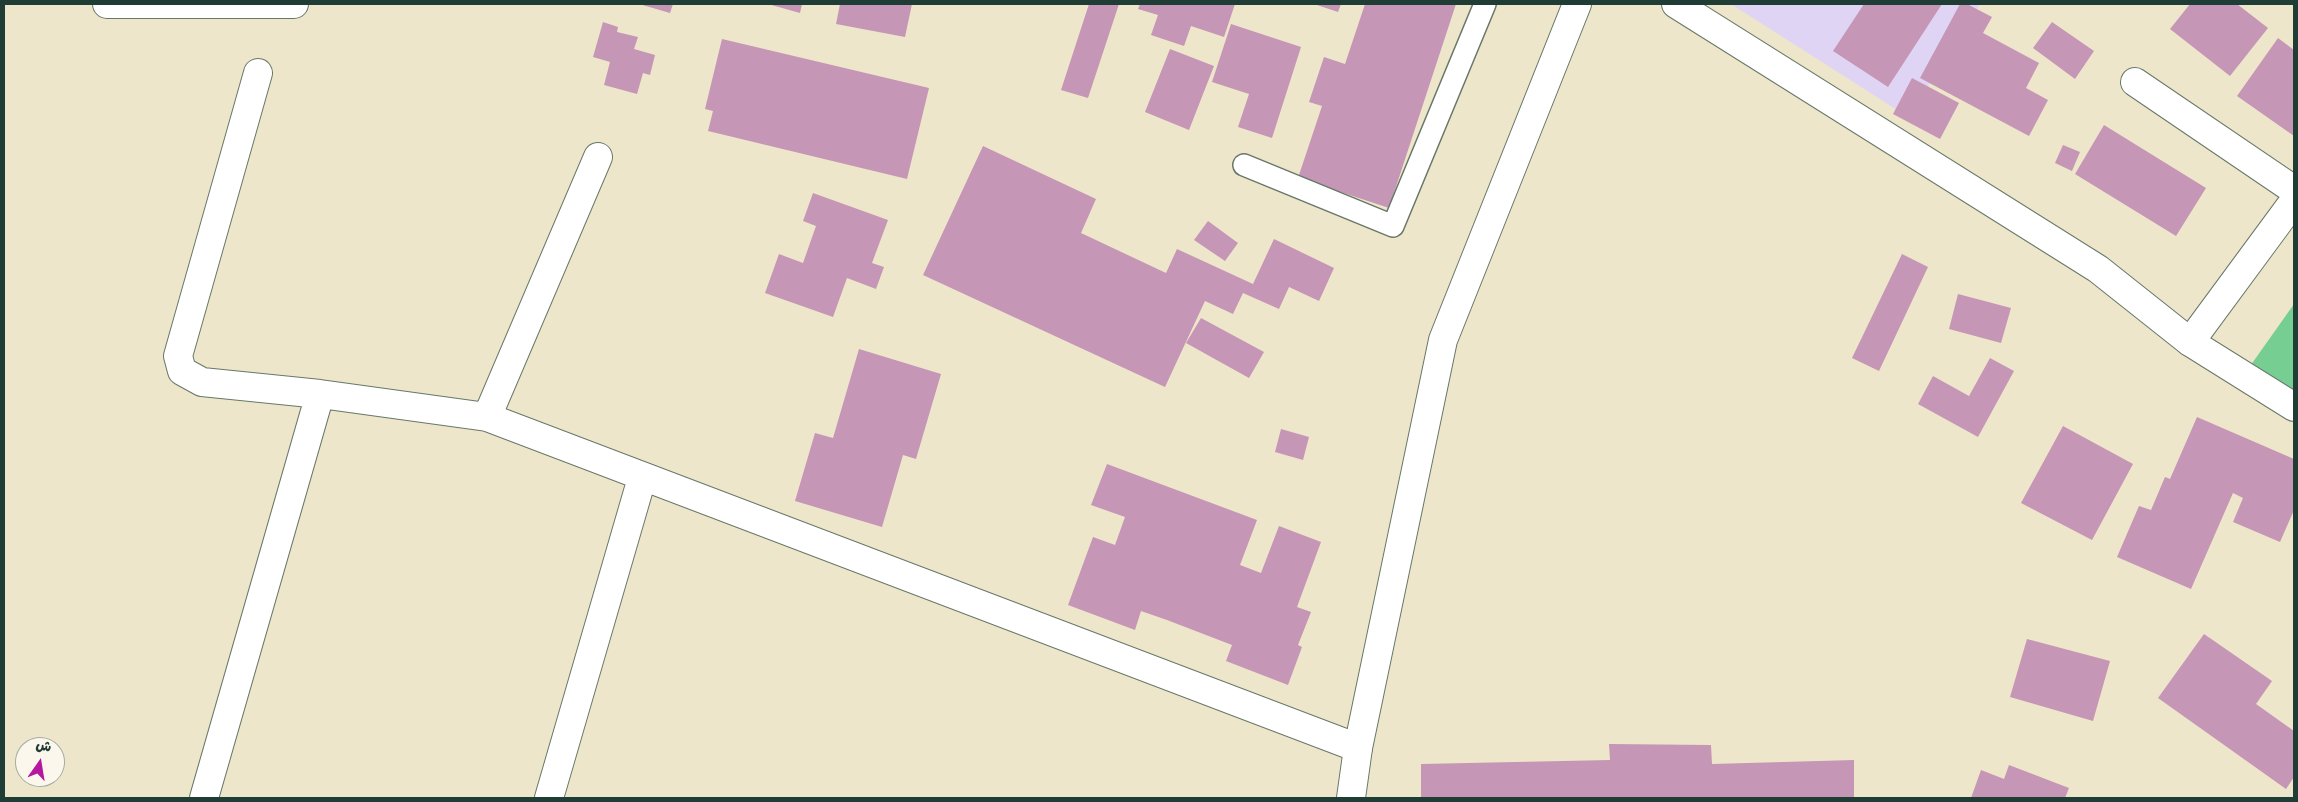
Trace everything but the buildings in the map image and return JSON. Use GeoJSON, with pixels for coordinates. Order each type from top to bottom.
{"type":"FeatureCollection","features":[{"type":"Feature","properties":{"kind":"street"},"geometry":{"type":"LineString","coordinates":[[107,4],[294,4]]}},
{"type":"Feature","properties":{"kind":"street"},"geometry":{"type":"LineString","coordinates":[[1351,798],[1358,748],[1443,340],[1577,4]]}},
{"type":"Feature","properties":{"kind":"street"},"geometry":{"type":"LineString","coordinates":[[1676,4],[2098,269],[2190,342],[2294,407]]}},
{"type":"Feature","properties":{"kind":"street"},"geometry":{"type":"LineString","coordinates":[[258,73],[178,356],[182,371],[202,382],[320,394],[487,417],[642,478],[1358,748]]}},
{"type":"Feature","properties":{"kind":"street"},"geometry":{"type":"LineString","coordinates":[[2135,82],[2294,190]]}},
{"type":"Feature","properties":{"kind":"street"},"geometry":{"type":"LineString","coordinates":[[487,417],[598,157]]}},
{"type":"Feature","properties":{"kind":"street"},"geometry":{"type":"LineString","coordinates":[[2190,342],[2294,202]]}},
{"type":"Feature","properties":{"kind":"street"},"geometry":{"type":"LineString","coordinates":[[204,798],[320,394]]}},
{"type":"Feature","properties":{"kind":"street"},"geometry":{"type":"LineString","coordinates":[[549,798],[642,478]]}},
{"type":"Feature","properties":{"kind":"lane"},"geometry":{"type":"LineString","coordinates":[[1244,166],[1393,226],[1485,4]]}},
{"type":"Feature","properties":{"kind":"shaded area"},"geometry":{"type":"Polygon","coordinates":[[[1731,4],[1980,4],[1908,117],[1731,4]]]}},
{"type":"Feature","properties":{"kind":"green space"},"geometry":{"type":"Polygon","coordinates":[[[2294,304],[2294,397],[2248,369],[2294,304]]]}}]}
